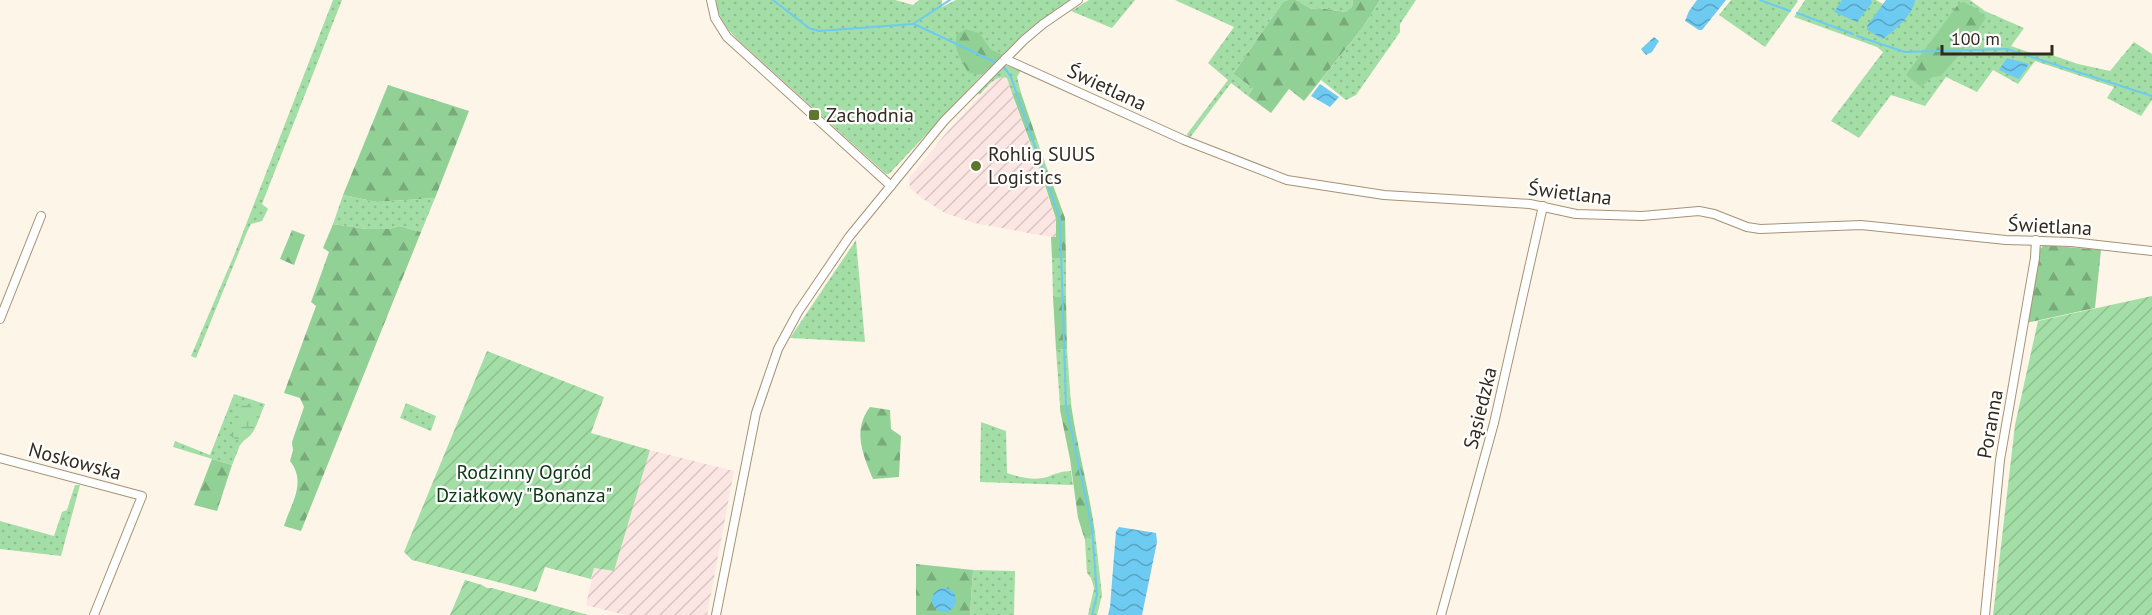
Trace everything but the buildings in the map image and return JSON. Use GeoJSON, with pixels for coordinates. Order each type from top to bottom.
{"type":"FeatureCollection","features":[{"type":"Feature","properties":{"kind":"street"},"geometry":{"type":"LineString","coordinates":[[711,0],[715,18],[727,37],[891,186]]}},
{"type":"Feature","properties":{"kind":"street"},"geometry":{"type":"LineString","coordinates":[[716,615],[756,413],[778,349],[813,288],[849,237],[944,121],[1043,24],[1078,0]]}},
{"type":"Feature","properties":{"kind":"street","name":"Świetlana"},"geometry":{"type":"LineString","coordinates":[[1005,59],[1179,138],[1287,180],[1384,195],[1530,204],[1584,214],[1642,216],[1699,211],[1760,229],[1861,225],[2006,240],[2070,242],[2152,251]]}},
{"type":"Feature","properties":{"kind":"street","name":"Sąsiedzka"},"geometry":{"type":"LineString","coordinates":[[1441,615],[1494,423],[1543,207]]}},
{"type":"Feature","properties":{"kind":"street"},"geometry":{"type":"LineString","coordinates":[[0,318],[41,216]]}},
{"type":"Feature","properties":{"kind":"street","name":"Poranna"},"geometry":{"type":"LineString","coordinates":[[1985,615],[2000,460],[2035,258],[2036,240]]}},
{"type":"Feature","properties":{"kind":"street","name":"Noskowska"},"geometry":{"type":"LineString","coordinates":[[0,458],[142,496],[94,615]]}},
{"type":"Feature","properties":{"kind":"shaded area"},"geometry":{"type":"Polygon","coordinates":[[[997,78],[1007,78],[1056,219],[1056,238],[974,223],[945,213],[910,188],[909,178],[947,132],[997,78]]]}},
{"type":"Feature","properties":{"kind":"shaded area"},"geometry":{"type":"Polygon","coordinates":[[[650,450],[734,471],[707,615],[625,615],[586,605],[594,568],[614,571],[650,450]]]}},
{"type":"Feature","properties":{"kind":"green space"},"geometry":{"type":"Polygon","coordinates":[[[333,0],[342,0],[262,204],[268,209],[262,221],[251,224],[247,232],[196,358],[191,356],[235,253],[333,0]]]}},
{"type":"Feature","properties":{"kind":"green space"},"geometry":{"type":"Polygon","coordinates":[[[716,0],[895,0],[913,5],[919,0],[942,0],[942,7],[956,0],[1073,0],[1022,38],[1004,55],[991,49],[978,33],[969,72],[982,75],[889,174],[886,174],[738,40],[723,22],[716,0]]]}},
{"type":"Feature","properties":{"kind":"green space"},"geometry":{"type":"Polygon","coordinates":[[[1089,0],[1135,0],[1112,28],[1071,11],[1089,0]]]}},
{"type":"Feature","properties":{"kind":"green space"},"geometry":{"type":"Polygon","coordinates":[[[1175,0],[1288,0],[1283,2],[1233,74],[1253,88],[1248,96],[1231,83],[1189,139],[1187,134],[1228,80],[1208,63],[1234,27],[1175,0]]]}},
{"type":"Feature","properties":{"kind":"green space"},"geometry":{"type":"Polygon","coordinates":[[[1296,0],[1353,0],[1352,7],[1345,12],[1312,9],[1296,0]]]}},
{"type":"Feature","properties":{"kind":"green space"},"geometry":{"type":"Polygon","coordinates":[[[1296,0],[1312,9],[1345,12],[1352,7],[1353,0],[1380,0],[1363,27],[1304,101],[1289,89],[1271,113],[1248,96],[1253,88],[1233,74],[1283,2],[1296,0]]]}},
{"type":"Feature","properties":{"kind":"green space"},"geometry":{"type":"Polygon","coordinates":[[[1380,0],[1416,0],[1400,24],[1400,32],[1356,95],[1346,100],[1321,80],[1363,27],[1380,0]]]}},
{"type":"Feature","properties":{"kind":"green space"},"geometry":{"type":"Polygon","coordinates":[[[1731,0],[1798,1],[1765,47],[1719,15],[1731,0]]]}},
{"type":"Feature","properties":{"kind":"green space"},"geometry":{"type":"Polygon","coordinates":[[[1805,0],[1876,0],[1883,4],[1886,0],[1970,0],[1985,11],[2024,28],[2011,46],[2037,55],[2052,55],[2110,71],[2134,42],[2152,54],[2152,100],[2141,116],[2107,98],[2114,87],[2035,61],[2018,84],[1993,70],[1977,92],[1946,77],[1925,106],[1891,95],[1859,138],[1831,121],[1883,52],[1877,47],[1794,17],[1805,0]]]}},
{"type":"Feature","properties":{"kind":"green space"},"geometry":{"type":"Polygon","coordinates":[[[1964,2],[1977,9],[1986,18],[1941,76],[1932,77],[1921,87],[1906,75],[1959,3],[1964,2]]]}},
{"type":"Feature","properties":{"kind":"green space"},"geometry":{"type":"Polygon","coordinates":[[[966,29],[979,33],[991,49],[1004,55],[982,75],[969,73],[958,54],[957,34],[966,29]]]}},
{"type":"Feature","properties":{"kind":"green space"},"geometry":{"type":"Polygon","coordinates":[[[1005,65],[1021,70],[1017,77],[1021,93],[1012,93],[1007,78],[1003,77],[988,85],[979,95],[977,90],[1005,65]]]}},
{"type":"Feature","properties":{"kind":"green space"},"geometry":{"type":"Polygon","coordinates":[[[388,85],[469,111],[435,198],[377,202],[343,195],[388,85]]]}},
{"type":"Feature","properties":{"kind":"green space"},"geometry":{"type":"Polygon","coordinates":[[[1012,93],[1021,93],[1037,140],[1030,142],[1012,93]]]}},
{"type":"Feature","properties":{"kind":"green space"},"geometry":{"type":"Polygon","coordinates":[[[1037,140],[1050,177],[1043,179],[1030,142],[1037,140]]]}},
{"type":"Feature","properties":{"kind":"green space"},"geometry":{"type":"Polygon","coordinates":[[[1050,177],[1065,218],[1066,258],[1052,258],[1051,237],[1056,237],[1056,219],[1043,179],[1050,177]]]}},
{"type":"Feature","properties":{"kind":"green space"},"geometry":{"type":"Polygon","coordinates":[[[343,195],[377,202],[435,198],[421,232],[399,226],[389,229],[366,229],[333,224],[343,195]]]}},
{"type":"Feature","properties":{"kind":"green space"},"geometry":{"type":"Polygon","coordinates":[[[333,224],[366,229],[389,229],[399,226],[421,232],[301,531],[284,526],[296,493],[297,477],[290,461],[293,450],[292,442],[304,407],[300,398],[284,393],[316,306],[311,302],[329,252],[323,248],[333,224]]]}},
{"type":"Feature","properties":{"kind":"green space"},"geometry":{"type":"Polygon","coordinates":[[[292,230],[305,235],[294,265],[280,259],[292,230]]]}},
{"type":"Feature","properties":{"kind":"green space"},"geometry":{"type":"Polygon","coordinates":[[[856,240],[865,342],[790,338],[856,240]]]}},
{"type":"Feature","properties":{"kind":"green space"},"geometry":{"type":"Polygon","coordinates":[[[2044,245],[2101,250],[2095,308],[2026,323],[2039,250],[2044,245]]]}},
{"type":"Feature","properties":{"kind":"green space"},"geometry":{"type":"Polygon","coordinates":[[[1052,258],[1066,258],[1066,297],[1053,297],[1052,258]]]}},
{"type":"Feature","properties":{"kind":"green space"},"geometry":{"type":"Polygon","coordinates":[[[2152,296],[2152,615],[1993,615],[2015,425],[2038,321],[2152,296]]]}},
{"type":"Feature","properties":{"kind":"green space"},"geometry":{"type":"Polygon","coordinates":[[[1053,297],[1066,297],[1067,349],[1056,350],[1053,297]]]}},
{"type":"Feature","properties":{"kind":"green space"},"geometry":{"type":"Polygon","coordinates":[[[1067,349],[1071,404],[1060,405],[1056,350],[1067,349]]]}},
{"type":"Feature","properties":{"kind":"green space","name":"Rodzinny Ogród Działkowy \"Bonanza\""},"geometry":{"type":"Polygon","coordinates":[[[487,351],[604,397],[591,433],[650,450],[614,571],[594,568],[591,579],[545,567],[536,592],[412,560],[404,552],[487,351]]]}},
{"type":"Feature","properties":{"kind":"green space"},"geometry":{"type":"Polygon","coordinates":[[[234,394],[265,404],[254,430],[240,445],[232,465],[173,447],[175,441],[210,455],[234,394]]]}},
{"type":"Feature","properties":{"kind":"green space"},"geometry":{"type":"Polygon","coordinates":[[[240,403],[262,410],[252,433],[244,440],[232,437],[231,426],[240,403]]]}},
{"type":"Feature","properties":{"kind":"green space"},"geometry":{"type":"Polygon","coordinates":[[[406,403],[436,416],[431,431],[400,418],[406,403]]]}},
{"type":"Feature","properties":{"kind":"green space"},"geometry":{"type":"Polygon","coordinates":[[[1071,404],[1095,533],[1085,540],[1078,518],[1070,459],[1060,410],[1060,405],[1071,404]]]}},
{"type":"Feature","properties":{"kind":"green space"},"geometry":{"type":"Polygon","coordinates":[[[870,407],[890,410],[891,429],[901,436],[899,477],[873,479],[863,452],[860,434],[861,425],[870,407]]]}},
{"type":"Feature","properties":{"kind":"green space"},"geometry":{"type":"Polygon","coordinates":[[[981,422],[1006,431],[1007,473],[1037,479],[1071,471],[1073,485],[980,482],[981,422]]]}},
{"type":"Feature","properties":{"kind":"green space"},"geometry":{"type":"Polygon","coordinates":[[[212,459],[232,465],[217,511],[194,505],[212,459]]]}},
{"type":"Feature","properties":{"kind":"green space"},"geometry":{"type":"Polygon","coordinates":[[[75,485],[80,485],[61,556],[0,549],[0,521],[54,536],[62,512],[67,510],[75,485]]]}},
{"type":"Feature","properties":{"kind":"green space"},"geometry":{"type":"Polygon","coordinates":[[[1095,533],[1102,595],[1097,615],[1088,615],[1094,588],[1087,573],[1085,540],[1095,533]]]}},
{"type":"Feature","properties":{"kind":"green space"},"geometry":{"type":"Polygon","coordinates":[[[916,564],[973,570],[970,615],[916,615],[916,564]]]}},
{"type":"Feature","properties":{"kind":"green space"},"geometry":{"type":"Polygon","coordinates":[[[973,570],[1015,571],[1014,615],[970,615],[973,570]]]}},
{"type":"Feature","properties":{"kind":"green space"},"geometry":{"type":"Polygon","coordinates":[[[465,580],[487,588],[588,615],[450,615],[465,580]]]}},
{"type":"Feature","properties":{"kind":"water"},"geometry":{"type":"Polygon","coordinates":[[[1697,0],[1726,0],[1702,30],[1685,21],[1697,0]]]}},
{"type":"Feature","properties":{"kind":"water"},"geometry":{"type":"Polygon","coordinates":[[[1842,0],[1871,0],[1872,3],[1857,22],[1834,12],[1842,0]]]}},
{"type":"Feature","properties":{"kind":"water"},"geometry":{"type":"Polygon","coordinates":[[[1886,0],[1915,0],[1907,17],[1883,39],[1867,30],[1867,26],[1886,0]]]}},
{"type":"Feature","properties":{"kind":"water"},"geometry":{"type":"Polygon","coordinates":[[[1654,37],[1659,41],[1652,52],[1646,55],[1641,49],[1654,37]]]}},
{"type":"Feature","properties":{"kind":"water"},"geometry":{"type":"Polygon","coordinates":[[[2007,58],[2029,64],[2019,79],[1999,70],[2007,58]]]}},
{"type":"Feature","properties":{"kind":"water"},"geometry":{"type":"Polygon","coordinates":[[[1320,84],[1339,97],[1330,107],[1311,96],[1320,84]]]}},
{"type":"Feature","properties":{"kind":"water"},"geometry":{"type":"Polygon","coordinates":[[[1119,527],[1156,533],[1157,542],[1142,615],[1108,615],[1116,531],[1119,527]]]}},
{"type":"Feature","properties":{"kind":"water"},"geometry":{"type":"Polygon","coordinates":[[[944,588],[953,591],[956,600],[953,609],[944,612],[935,609],[932,600],[935,591],[944,588]]]}},
{"type":"Feature","properties":{"kind":"waterway"},"geometry":{"type":"LineString","coordinates":[[773,0],[809,28],[819,31],[913,24],[950,0]]}},
{"type":"Feature","properties":{"kind":"waterway"},"geometry":{"type":"LineString","coordinates":[[1760,0],[1790,11]]}},
{"type":"Feature","properties":{"kind":"waterway"},"geometry":{"type":"LineString","coordinates":[[1797,13],[1853,34]]}},
{"type":"Feature","properties":{"kind":"waterway"},"geometry":{"type":"LineString","coordinates":[[914,24],[995,62]]}},
{"type":"Feature","properties":{"kind":"waterway"},"geometry":{"type":"LineString","coordinates":[[1857,36],[1905,52],[2007,49],[2152,96]]}},
{"type":"Feature","properties":{"kind":"waterway"},"geometry":{"type":"LineString","coordinates":[[1004,67],[1011,77],[1060,219],[1066,405],[1092,528],[1097,595],[1092,615]]}},
{"type":"Feature","properties":{"kind":"place","name":"Zachodnia"},"geometry":{"type":"Point","coordinates":[814,115]}},
{"type":"Feature","properties":{"kind":"place","name":"Rohlig SUUS Logistics"},"geometry":{"type":"Point","coordinates":[976,166]}}]}
